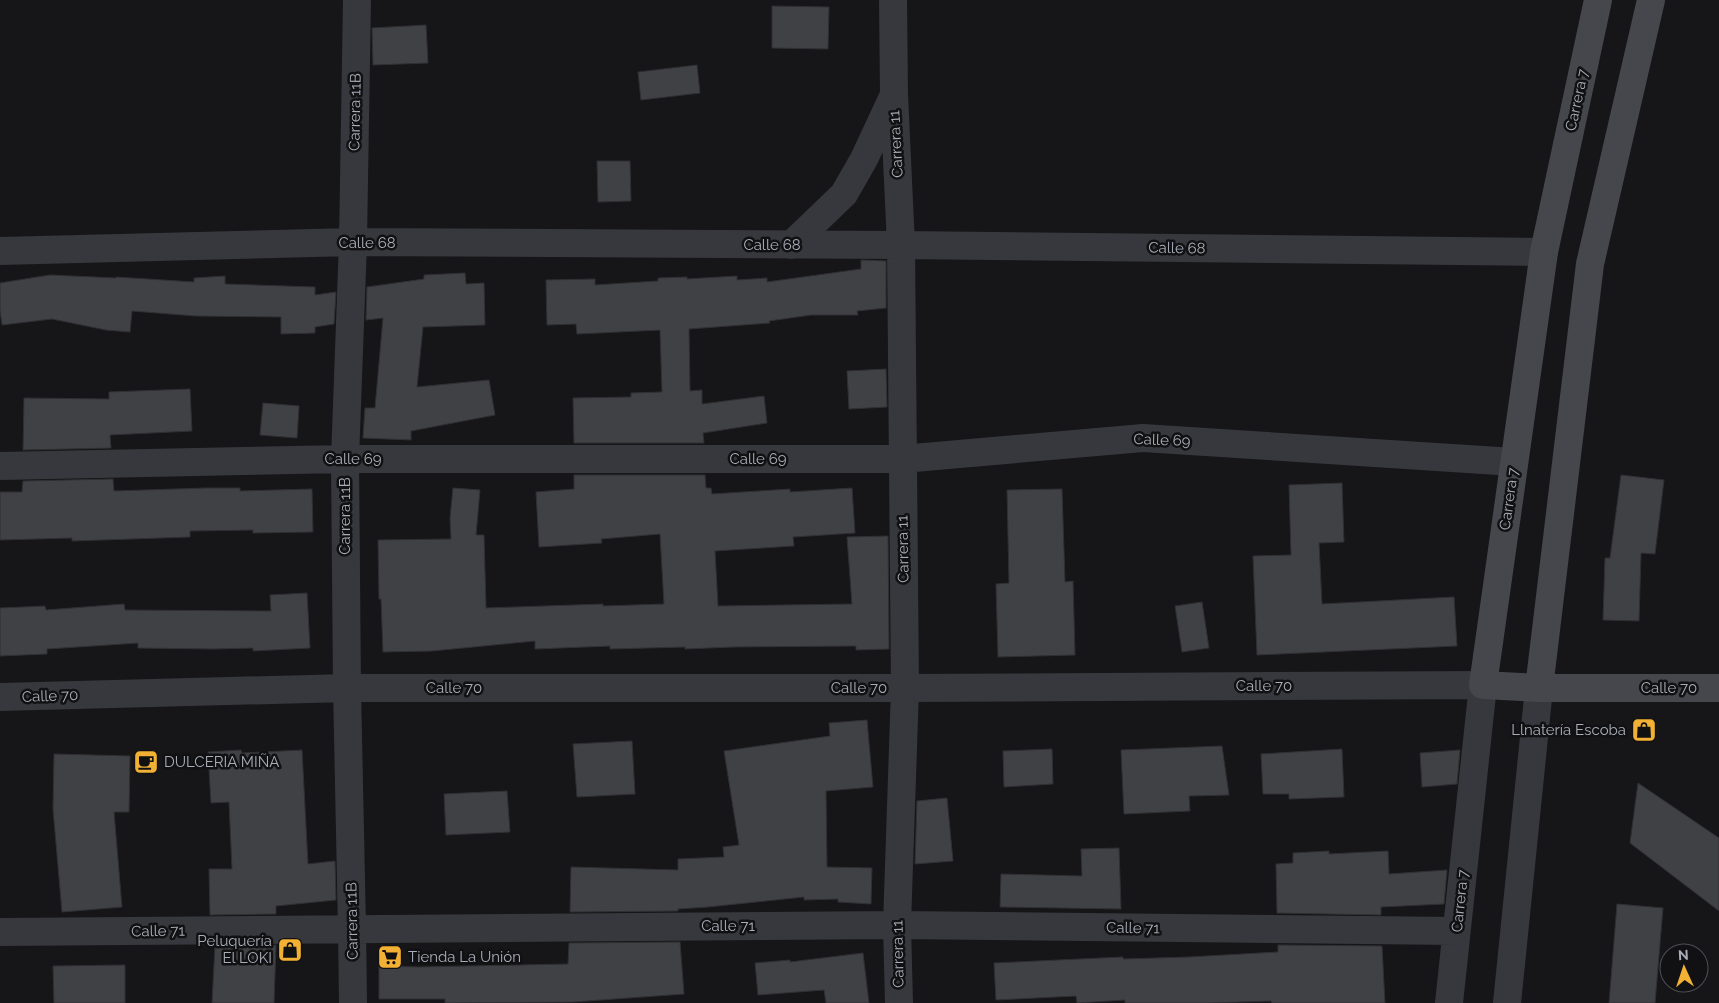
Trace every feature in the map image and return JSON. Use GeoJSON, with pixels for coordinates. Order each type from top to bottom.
{"type":"FeatureCollection","features":[{"type":"Feature","properties":{"kind":"street","name":"Carrera 11B"},"geometry":{"type":"LineString","coordinates":[[353,1003],[345,459],[353,242],[357,0]]}},
{"type":"Feature","properties":{"kind":"street","name":"Carrera 11"},"geometry":{"type":"LineString","coordinates":[[892,0],[901,246],[905,688],[897,925],[899,1003]]}},
{"type":"Feature","properties":{"kind":"street","name":"Carrera 7"},"geometry":{"type":"LineString","coordinates":[[1449,1003],[1483,685],[1544,252],[1598,0]]}},
{"type":"Feature","properties":{"kind":"street"},"geometry":{"type":"LineString","coordinates":[[1507,1003],[1540,688],[1590,264],[1651,0]]}},
{"type":"Feature","properties":{"kind":"street","name":"Carrera 11"},"geometry":{"type":"LineString","coordinates":[[791,245],[844,194],[864,159],[894,95]]}},
{"type":"Feature","properties":{"kind":"street","name":"Calle 68"},"geometry":{"type":"LineString","coordinates":[[0,251],[353,242],[1544,252]]}},
{"type":"Feature","properties":{"kind":"street","name":"Calle 69"},"geometry":{"type":"LineString","coordinates":[[0,466],[345,459],[902,459],[1143,438],[1514,462]]}},
{"type":"Feature","properties":{"kind":"street","name":"Calle 70"},"geometry":{"type":"LineString","coordinates":[[0,697],[347,688],[1483,685],[1540,688],[1719,688]]}},
{"type":"Feature","properties":{"kind":"street","name":"Calle 71"},"geometry":{"type":"LineString","coordinates":[[0,932],[897,925],[1456,931]]}},
{"type":"Feature","properties":{"kind":"building"},"geometry":{"type":"Polygon","coordinates":[[[772,6],[829,7],[828,49],[772,48],[772,6]]]}},
{"type":"Feature","properties":{"kind":"building"},"geometry":{"type":"Polygon","coordinates":[[[426,25],[428,63],[373,65],[372,28],[426,25]]]}},
{"type":"Feature","properties":{"kind":"building"},"geometry":{"type":"Polygon","coordinates":[[[697,65],[700,93],[641,100],[638,72],[697,65]]]}},
{"type":"Feature","properties":{"kind":"building"},"geometry":{"type":"Polygon","coordinates":[[[597,161],[630,161],[631,201],[598,202],[597,161]]]}},
{"type":"Feature","properties":{"kind":"building"},"geometry":{"type":"Polygon","coordinates":[[[861,260],[886,261],[886,308],[857,311],[858,315],[811,315],[769,321],[770,323],[689,329],[690,391],[702,390],[702,404],[764,396],[767,423],[703,433],[704,443],[574,443],[573,398],[631,397],[631,393],[662,392],[660,330],[577,334],[576,324],[547,325],[546,280],[595,279],[595,285],[658,281],[658,278],[687,277],[687,279],[737,276],[737,280],[767,278],[767,282],[861,269],[861,260]]]}},
{"type":"Feature","properties":{"kind":"building"},"geometry":{"type":"Polygon","coordinates":[[[465,273],[466,284],[484,283],[485,325],[423,327],[417,387],[489,380],[495,415],[411,431],[411,440],[363,438],[365,408],[375,408],[383,318],[366,320],[367,287],[424,279],[424,275],[465,273]]]}},
{"type":"Feature","properties":{"kind":"building"},"geometry":{"type":"Polygon","coordinates":[[[50,275],[194,282],[194,278],[225,276],[225,284],[315,287],[315,295],[336,292],[334,324],[315,327],[315,333],[281,334],[281,317],[196,316],[132,311],[130,332],[106,330],[52,319],[2,325],[0,283],[50,275]]]}},
{"type":"Feature","properties":{"kind":"building"},"geometry":{"type":"Polygon","coordinates":[[[886,369],[887,407],[849,409],[847,371],[886,369]]]}},
{"type":"Feature","properties":{"kind":"building"},"geometry":{"type":"Polygon","coordinates":[[[190,389],[192,431],[110,435],[111,448],[23,450],[24,398],[109,399],[109,392],[190,389]]]}},
{"type":"Feature","properties":{"kind":"building"},"geometry":{"type":"Polygon","coordinates":[[[263,403],[299,406],[297,438],[260,435],[263,403]]]}},
{"type":"Feature","properties":{"kind":"building"},"geometry":{"type":"Polygon","coordinates":[[[574,475],[705,475],[706,488],[711,488],[712,494],[790,489],[790,492],[852,488],[855,533],[793,537],[794,546],[715,551],[718,606],[852,604],[847,537],[888,536],[889,649],[856,650],[856,646],[610,649],[610,646],[535,649],[535,641],[432,651],[383,652],[381,599],[379,599],[378,540],[451,539],[450,518],[453,488],[480,490],[476,535],[484,535],[486,608],[664,604],[660,534],[601,539],[602,543],[539,547],[536,492],[574,489],[574,475]]]}},
{"type":"Feature","properties":{"kind":"building"},"geometry":{"type":"Polygon","coordinates":[[[1621,475],[1664,480],[1655,554],[1641,553],[1639,621],[1603,620],[1605,558],[1610,558],[1621,475]]]}},
{"type":"Feature","properties":{"kind":"building"},"geometry":{"type":"Polygon","coordinates":[[[113,479],[114,491],[206,488],[240,488],[240,491],[312,489],[313,532],[253,533],[253,530],[190,531],[190,537],[72,541],[72,538],[0,540],[0,492],[22,492],[23,481],[113,479]]]}},
{"type":"Feature","properties":{"kind":"building"},"geometry":{"type":"Polygon","coordinates":[[[1342,483],[1344,542],[1319,543],[1322,604],[1454,597],[1457,646],[1257,655],[1253,556],[1291,555],[1289,485],[1342,483]]]}},
{"type":"Feature","properties":{"kind":"building"},"geometry":{"type":"Polygon","coordinates":[[[1062,489],[1065,582],[1073,581],[1075,655],[998,657],[996,584],[1009,583],[1007,490],[1062,489]]]}},
{"type":"Feature","properties":{"kind":"building"},"geometry":{"type":"Polygon","coordinates":[[[307,593],[310,648],[253,651],[253,648],[138,648],[138,643],[47,649],[47,654],[0,656],[0,608],[45,606],[46,610],[124,604],[125,610],[271,611],[270,595],[307,593]]]}},
{"type":"Feature","properties":{"kind":"building"},"geometry":{"type":"Polygon","coordinates":[[[1202,602],[1209,648],[1182,652],[1175,606],[1202,602]]]}},
{"type":"Feature","properties":{"kind":"building"},"geometry":{"type":"Polygon","coordinates":[[[867,720],[873,787],[826,791],[827,867],[872,868],[871,904],[838,902],[838,899],[804,900],[804,897],[678,909],[678,911],[570,912],[571,867],[678,870],[678,859],[724,857],[723,847],[739,845],[724,751],[830,736],[829,723],[867,720]]]}},
{"type":"Feature","properties":{"kind":"building"},"geometry":{"type":"Polygon","coordinates":[[[632,741],[635,794],[577,797],[573,744],[632,741]]]}},
{"type":"Feature","properties":{"kind":"building"},"geometry":{"type":"Polygon","coordinates":[[[1222,746],[1229,795],[1189,796],[1190,811],[1124,814],[1121,750],[1222,746]]]}},
{"type":"Feature","properties":{"kind":"building"},"geometry":{"type":"Polygon","coordinates":[[[1052,749],[1053,784],[1004,787],[1003,751],[1052,749]]]}},
{"type":"Feature","properties":{"kind":"building"},"geometry":{"type":"Polygon","coordinates":[[[1342,749],[1344,797],[1289,799],[1289,794],[1263,794],[1261,754],[1342,749]]]}},
{"type":"Feature","properties":{"kind":"building"},"geometry":{"type":"Polygon","coordinates":[[[241,750],[242,753],[302,750],[308,864],[335,861],[336,900],[276,906],[276,914],[210,915],[209,869],[232,869],[229,802],[211,803],[208,752],[241,750]]]}},
{"type":"Feature","properties":{"kind":"building"},"geometry":{"type":"Polygon","coordinates":[[[1460,750],[1457,784],[1422,787],[1420,753],[1460,750]]]}},
{"type":"Feature","properties":{"kind":"building"},"geometry":{"type":"Polygon","coordinates":[[[54,754],[130,756],[129,812],[114,812],[122,907],[62,912],[53,809],[54,754]]]}},
{"type":"Feature","properties":{"kind":"building"},"geometry":{"type":"Polygon","coordinates":[[[1638,783],[1719,838],[1719,911],[1630,843],[1638,783]]]}},
{"type":"Feature","properties":{"kind":"building"},"geometry":{"type":"Polygon","coordinates":[[[507,791],[510,832],[446,835],[444,794],[507,791]]]}},
{"type":"Feature","properties":{"kind":"building"},"geometry":{"type":"Polygon","coordinates":[[[947,798],[953,861],[915,864],[917,801],[947,798]]]}},
{"type":"Feature","properties":{"kind":"building"},"geometry":{"type":"Polygon","coordinates":[[[1119,848],[1121,909],[1000,907],[1001,874],[1082,876],[1081,849],[1119,848]]]}},
{"type":"Feature","properties":{"kind":"building"},"geometry":{"type":"Polygon","coordinates":[[[1329,851],[1329,854],[1388,851],[1389,874],[1447,870],[1444,904],[1381,907],[1381,915],[1277,913],[1276,864],[1293,863],[1293,853],[1329,851]]]}},
{"type":"Feature","properties":{"kind":"building"},"geometry":{"type":"Polygon","coordinates":[[[1617,904],[1663,908],[1655,1003],[1609,1003],[1617,904]]]}},
{"type":"Feature","properties":{"kind":"building"},"geometry":{"type":"Polygon","coordinates":[[[680,942],[684,994],[573,1002],[445,1003],[445,999],[379,999],[379,966],[568,964],[569,943],[680,942]]]}},
{"type":"Feature","properties":{"kind":"building"},"geometry":{"type":"Polygon","coordinates":[[[276,945],[274,1003],[212,1003],[215,946],[276,945]]]}},
{"type":"Feature","properties":{"kind":"building"},"geometry":{"type":"Polygon","coordinates":[[[1278,945],[1382,946],[1385,1003],[1272,1003],[1271,1001],[1125,1003],[1125,1000],[1077,1003],[1076,996],[996,1000],[994,963],[1123,957],[1123,959],[1189,957],[1278,952],[1278,945]]]}},
{"type":"Feature","properties":{"kind":"building"},"geometry":{"type":"Polygon","coordinates":[[[863,953],[869,1003],[826,1003],[824,990],[758,995],[755,963],[790,960],[790,962],[863,953]]]}},
{"type":"Feature","properties":{"kind":"building"},"geometry":{"type":"Polygon","coordinates":[[[125,965],[125,1003],[54,1003],[53,966],[125,965]]]}},
{"type":"Feature","properties":{"kind":"place","name":"Llnatería Escoba"},"geometry":{"type":"Point","coordinates":[1644,730]}},
{"type":"Feature","properties":{"kind":"place","name":"DULCERIA MIÑA"},"geometry":{"type":"Point","coordinates":[146,762]}},
{"type":"Feature","properties":{"kind":"place","name":"Peluquería El LOKI"},"geometry":{"type":"Point","coordinates":[290,950]}},
{"type":"Feature","properties":{"kind":"place","name":"Tienda La Unión"},"geometry":{"type":"Point","coordinates":[390,957]}}]}
